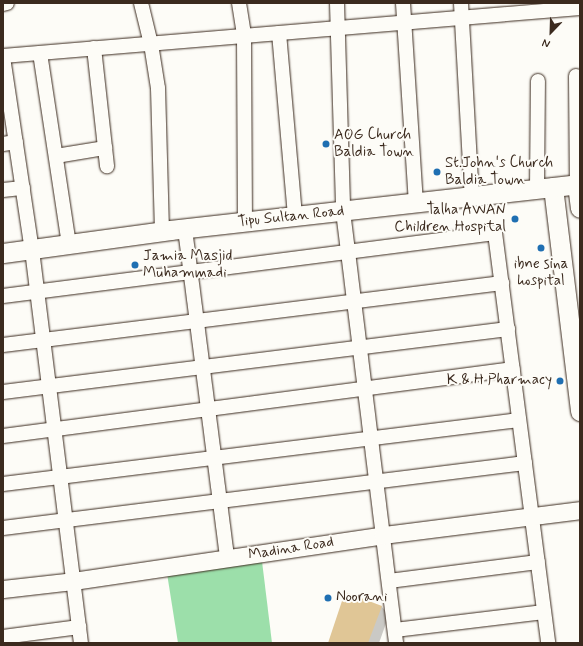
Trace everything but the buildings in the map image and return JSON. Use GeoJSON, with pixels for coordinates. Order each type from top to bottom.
{"type":"FeatureCollection","features":[{"type":"Feature","properties":{"kind":"main road","name":"Tipu Sultan Road"},"geometry":{"type":"LineString","coordinates":[[3,253],[185,229],[579,184]]}},
{"type":"Feature","properties":{"kind":"main road"},"geometry":{"type":"LineString","coordinates":[[579,184],[580,208]]}},
{"type":"Feature","properties":{"kind":"main road"},"geometry":{"type":"LineString","coordinates":[[545,188],[576,350],[580,411]]}},
{"type":"Feature","properties":{"kind":"street"},"geometry":{"type":"LineString","coordinates":[[3,4],[7,3]]}},
{"type":"Feature","properties":{"kind":"street"},"geometry":{"type":"LineString","coordinates":[[141,3],[151,44],[158,88],[162,232]]}},
{"type":"Feature","properties":{"kind":"street"},"geometry":{"type":"LineString","coordinates":[[239,3],[244,36],[246,222]]}},
{"type":"Feature","properties":{"kind":"street"},"geometry":{"type":"LineString","coordinates":[[337,3],[343,211],[396,636],[544,612]]}},
{"type":"Feature","properties":{"kind":"street"},"geometry":{"type":"LineString","coordinates":[[403,3],[416,203]]}},
{"type":"Feature","properties":{"kind":"street"},"geometry":{"type":"LineString","coordinates":[[462,3],[472,197]]}},
{"type":"Feature","properties":{"kind":"street"},"geometry":{"type":"LineString","coordinates":[[81,643],[38,292],[23,188],[10,143],[3,57],[94,48],[580,8]]}},
{"type":"Feature","properties":{"kind":"street"},"geometry":{"type":"LineString","coordinates":[[279,33],[295,216]]}},
{"type":"Feature","properties":{"kind":"street"},"geometry":{"type":"LineString","coordinates":[[94,48],[107,166]]}},
{"type":"Feature","properties":{"kind":"street"},"geometry":{"type":"LineString","coordinates":[[40,53],[69,245]]}},
{"type":"Feature","properties":{"kind":"street"},"geometry":{"type":"LineString","coordinates":[[576,76],[579,184]]}},
{"type":"Feature","properties":{"kind":"street"},"geometry":{"type":"LineString","coordinates":[[538,81],[545,188]]}},
{"type":"Feature","properties":{"kind":"street"},"geometry":{"type":"LineString","coordinates":[[56,156],[105,148]]}},
{"type":"Feature","properties":{"kind":"street"},"geometry":{"type":"LineString","coordinates":[[3,190],[23,188]]}},
{"type":"Feature","properties":{"kind":"street"},"geometry":{"type":"LineString","coordinates":[[185,229],[227,558]]}},
{"type":"Feature","properties":{"kind":"street"},"geometry":{"type":"LineString","coordinates":[[3,296],[495,233],[548,643]]}},
{"type":"Feature","properties":{"kind":"street"},"geometry":{"type":"LineString","coordinates":[[3,345],[502,283]]}},
{"type":"Feature","properties":{"kind":"street"},"geometry":{"type":"LineString","coordinates":[[3,392],[508,329]]}},
{"type":"Feature","properties":{"kind":"street"},"geometry":{"type":"LineString","coordinates":[[3,436],[513,369]]}},
{"type":"Feature","properties":{"kind":"street"},"geometry":{"type":"LineString","coordinates":[[3,484],[519,420]]}},
{"type":"Feature","properties":{"kind":"street"},"geometry":{"type":"LineString","coordinates":[[3,528],[525,462]]}},
{"type":"Feature","properties":{"kind":"street","name":"Madina Road"},"geometry":{"type":"LineString","coordinates":[[3,589],[73,581],[383,534],[580,510]]}},
{"type":"Feature","properties":{"kind":"street"},"geometry":{"type":"LineString","coordinates":[[389,581],[538,562]]}},
{"type":"Feature","properties":{"kind":"street"},"geometry":{"type":"LineString","coordinates":[[3,637],[79,626]]}},
{"type":"Feature","properties":{"kind":"green space"},"geometry":{"type":"Polygon","coordinates":[[[261,553],[272,643],[178,643],[166,567],[261,553]]]}},
{"type":"Feature","properties":{"kind":"place","name":"AOG Church Baldia Town"},"geometry":{"type":"Point","coordinates":[326,144]}},
{"type":"Feature","properties":{"kind":"place","name":"St.John's Church Baldia Town"},"geometry":{"type":"Point","coordinates":[437,172]}},
{"type":"Feature","properties":{"kind":"place","name":"Talha AWAN Children Hospital"},"geometry":{"type":"Point","coordinates":[515,219]}},
{"type":"Feature","properties":{"kind":"place","name":"ibne sina hospital"},"geometry":{"type":"Point","coordinates":[541,248]}},
{"type":"Feature","properties":{"kind":"place","name":"Jamia Masjid Muhammadi"},"geometry":{"type":"Point","coordinates":[135,265]}},
{"type":"Feature","properties":{"kind":"place","name":"K & H Pharmacy"},"geometry":{"type":"Point","coordinates":[560,381]}},
{"type":"Feature","properties":{"kind":"place","name":"Noorani"},"geometry":{"type":"Point","coordinates":[328,598]}}]}
